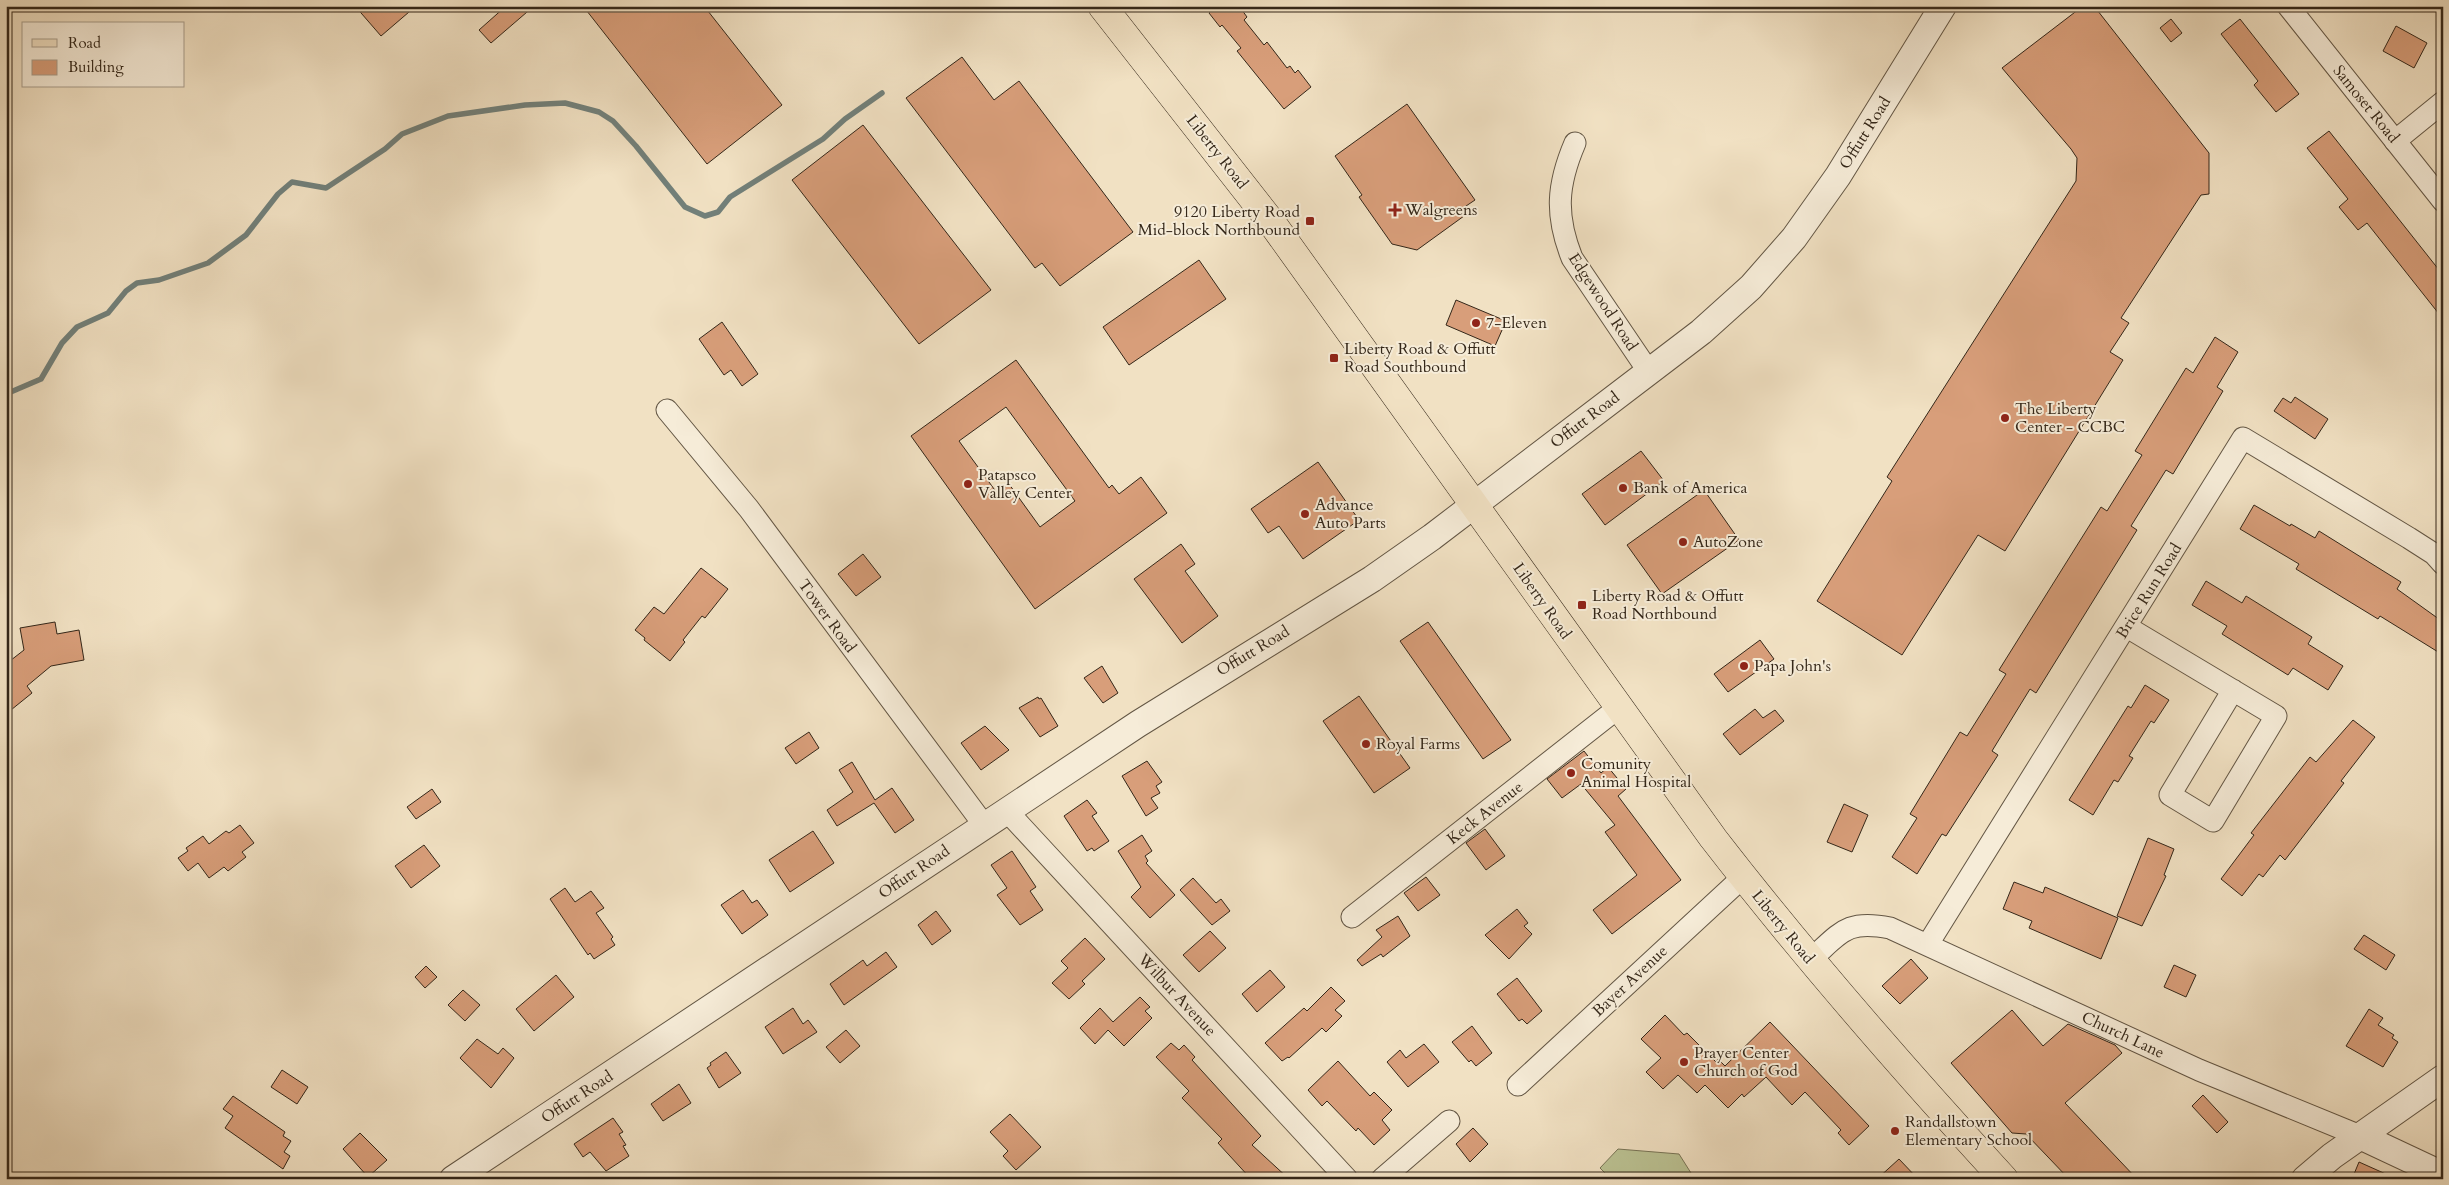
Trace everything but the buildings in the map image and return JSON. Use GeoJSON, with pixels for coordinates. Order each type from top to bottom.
{"type":"FeatureCollection","features":[{"type":"Feature","properties":{"kind":"main road","name":"Liberty Road"},"geometry":{"type":"LineString","coordinates":[[1102,6],[1272,223],[1618,708],[1743,877],[1810,960],[1913,1079],[2004,1179]]}},
{"type":"Feature","properties":{"kind":"street","name":"Offutt Road"},"geometry":{"type":"LineString","coordinates":[[453,1179],[740,990],[1006,810],[1199,684],[1372,579],[1432,537],[1649,372],[1734,304],[1772,265],[1794,238],[1838,176],[1944,6]]}},
{"type":"Feature","properties":{"kind":"street","name":"Samoset Road"},"geometry":{"type":"LineString","coordinates":[[2288,6],[2443,202]]}},
{"type":"Feature","properties":{"kind":"street"},"geometry":{"type":"LineString","coordinates":[[2395,140],[2443,102]]}},
{"type":"Feature","properties":{"kind":"street","name":"Edgewood Road"},"geometry":{"type":"LineString","coordinates":[[1575,143],[1564,172],[1559,196],[1564,238],[1572,258],[1649,372]]}},
{"type":"Feature","properties":{"kind":"street","name":"Tower Road"},"geometry":{"type":"LineString","coordinates":[[667,410],[749,510],[984,825]]}},
{"type":"Feature","properties":{"kind":"street","name":"Brice Run Road"},"geometry":{"type":"LineString","coordinates":[[1928,944],[2243,438],[2409,538],[2434,554],[2443,564]]}},
{"type":"Feature","properties":{"kind":"street"},"geometry":{"type":"LineString","coordinates":[[2127,627],[2233,690],[2276,716],[2213,821],[2170,795],[2233,690]]}},
{"type":"Feature","properties":{"kind":"street","name":"Keck Avenue"},"geometry":{"type":"LineString","coordinates":[[1352,917],[1618,708]]}},
{"type":"Feature","properties":{"kind":"street","name":"Wilbur Avenue"},"geometry":{"type":"LineString","coordinates":[[1006,810],[1347,1179]]}},
{"type":"Feature","properties":{"kind":"street","name":"Bayer Avenue"},"geometry":{"type":"LineString","coordinates":[[1518,1085],[1743,877]]}},
{"type":"Feature","properties":{"kind":"street","name":"Church Lane"},"geometry":{"type":"LineString","coordinates":[[1810,960],[1841,933],[1856,925],[1872,924],[1890,928],[2199,1070],[2360,1136],[2443,1175]]}},
{"type":"Feature","properties":{"kind":"street"},"geometry":{"type":"LineString","coordinates":[[2305,1179],[2360,1136],[2443,1078]]}},
{"type":"Feature","properties":{"kind":"street"},"geometry":{"type":"LineString","coordinates":[[1382,1179],[1449,1121]]}},
{"type":"Feature","properties":{"kind":"green space"},"geometry":{"type":"Polygon","coordinates":[[[1618,1149],[1679,1154],[1691,1173],[1685,1179],[1611,1179],[1600,1168],[1618,1149]]]}},
{"type":"Feature","properties":{"kind":"waterway"},"geometry":{"type":"LineString","coordinates":[[6,394],[41,379],[62,343],[77,327],[108,313],[126,291],[137,283],[159,280],[208,263],[246,235],[278,194],[292,182],[326,188],[385,149],[402,134],[448,116],[525,105],[565,103],[599,112],[613,121],[636,146],[685,207],[705,216],[718,212],[730,197],[823,139],[845,119],[882,93]]}},
{"type":"Feature","properties":{"kind":"place","name":"Walgreens"},"geometry":{"type":"Point","coordinates":[1395,210]}},
{"type":"Feature","properties":{"kind":"place","name":"9120 Liberty Road Mid-block Northbound"},"geometry":{"type":"Point","coordinates":[1310,221]}},
{"type":"Feature","properties":{"kind":"place","name":"7-Eleven"},"geometry":{"type":"Point","coordinates":[1476,323]}},
{"type":"Feature","properties":{"kind":"place","name":"Liberty Road & Offutt Road Southbound"},"geometry":{"type":"Point","coordinates":[1334,358]}},
{"type":"Feature","properties":{"kind":"place","name":"The Liberty Center - CCBC"},"geometry":{"type":"Point","coordinates":[2005,418]}},
{"type":"Feature","properties":{"kind":"place","name":"Patapsco Valley Center"},"geometry":{"type":"Point","coordinates":[968,484]}},
{"type":"Feature","properties":{"kind":"place","name":"Bank of America"},"geometry":{"type":"Point","coordinates":[1623,488]}},
{"type":"Feature","properties":{"kind":"place","name":"Advance Auto Parts"},"geometry":{"type":"Point","coordinates":[1305,514]}},
{"type":"Feature","properties":{"kind":"place","name":"AutoZone"},"geometry":{"type":"Point","coordinates":[1683,542]}},
{"type":"Feature","properties":{"kind":"place","name":"Liberty Road & Offutt Road Northbound"},"geometry":{"type":"Point","coordinates":[1582,605]}},
{"type":"Feature","properties":{"kind":"place","name":"Papa John's"},"geometry":{"type":"Point","coordinates":[1744,666]}},
{"type":"Feature","properties":{"kind":"place","name":"Royal Farms"},"geometry":{"type":"Point","coordinates":[1366,744]}},
{"type":"Feature","properties":{"kind":"place","name":"Comunity Animal Hospital"},"geometry":{"type":"Point","coordinates":[1571,773]}},
{"type":"Feature","properties":{"kind":"place","name":"Prayer Center Church of God"},"geometry":{"type":"Point","coordinates":[1684,1062]}},
{"type":"Feature","properties":{"kind":"place","name":"Randallstown Elementary School"},"geometry":{"type":"Point","coordinates":[1895,1131]}}]}
